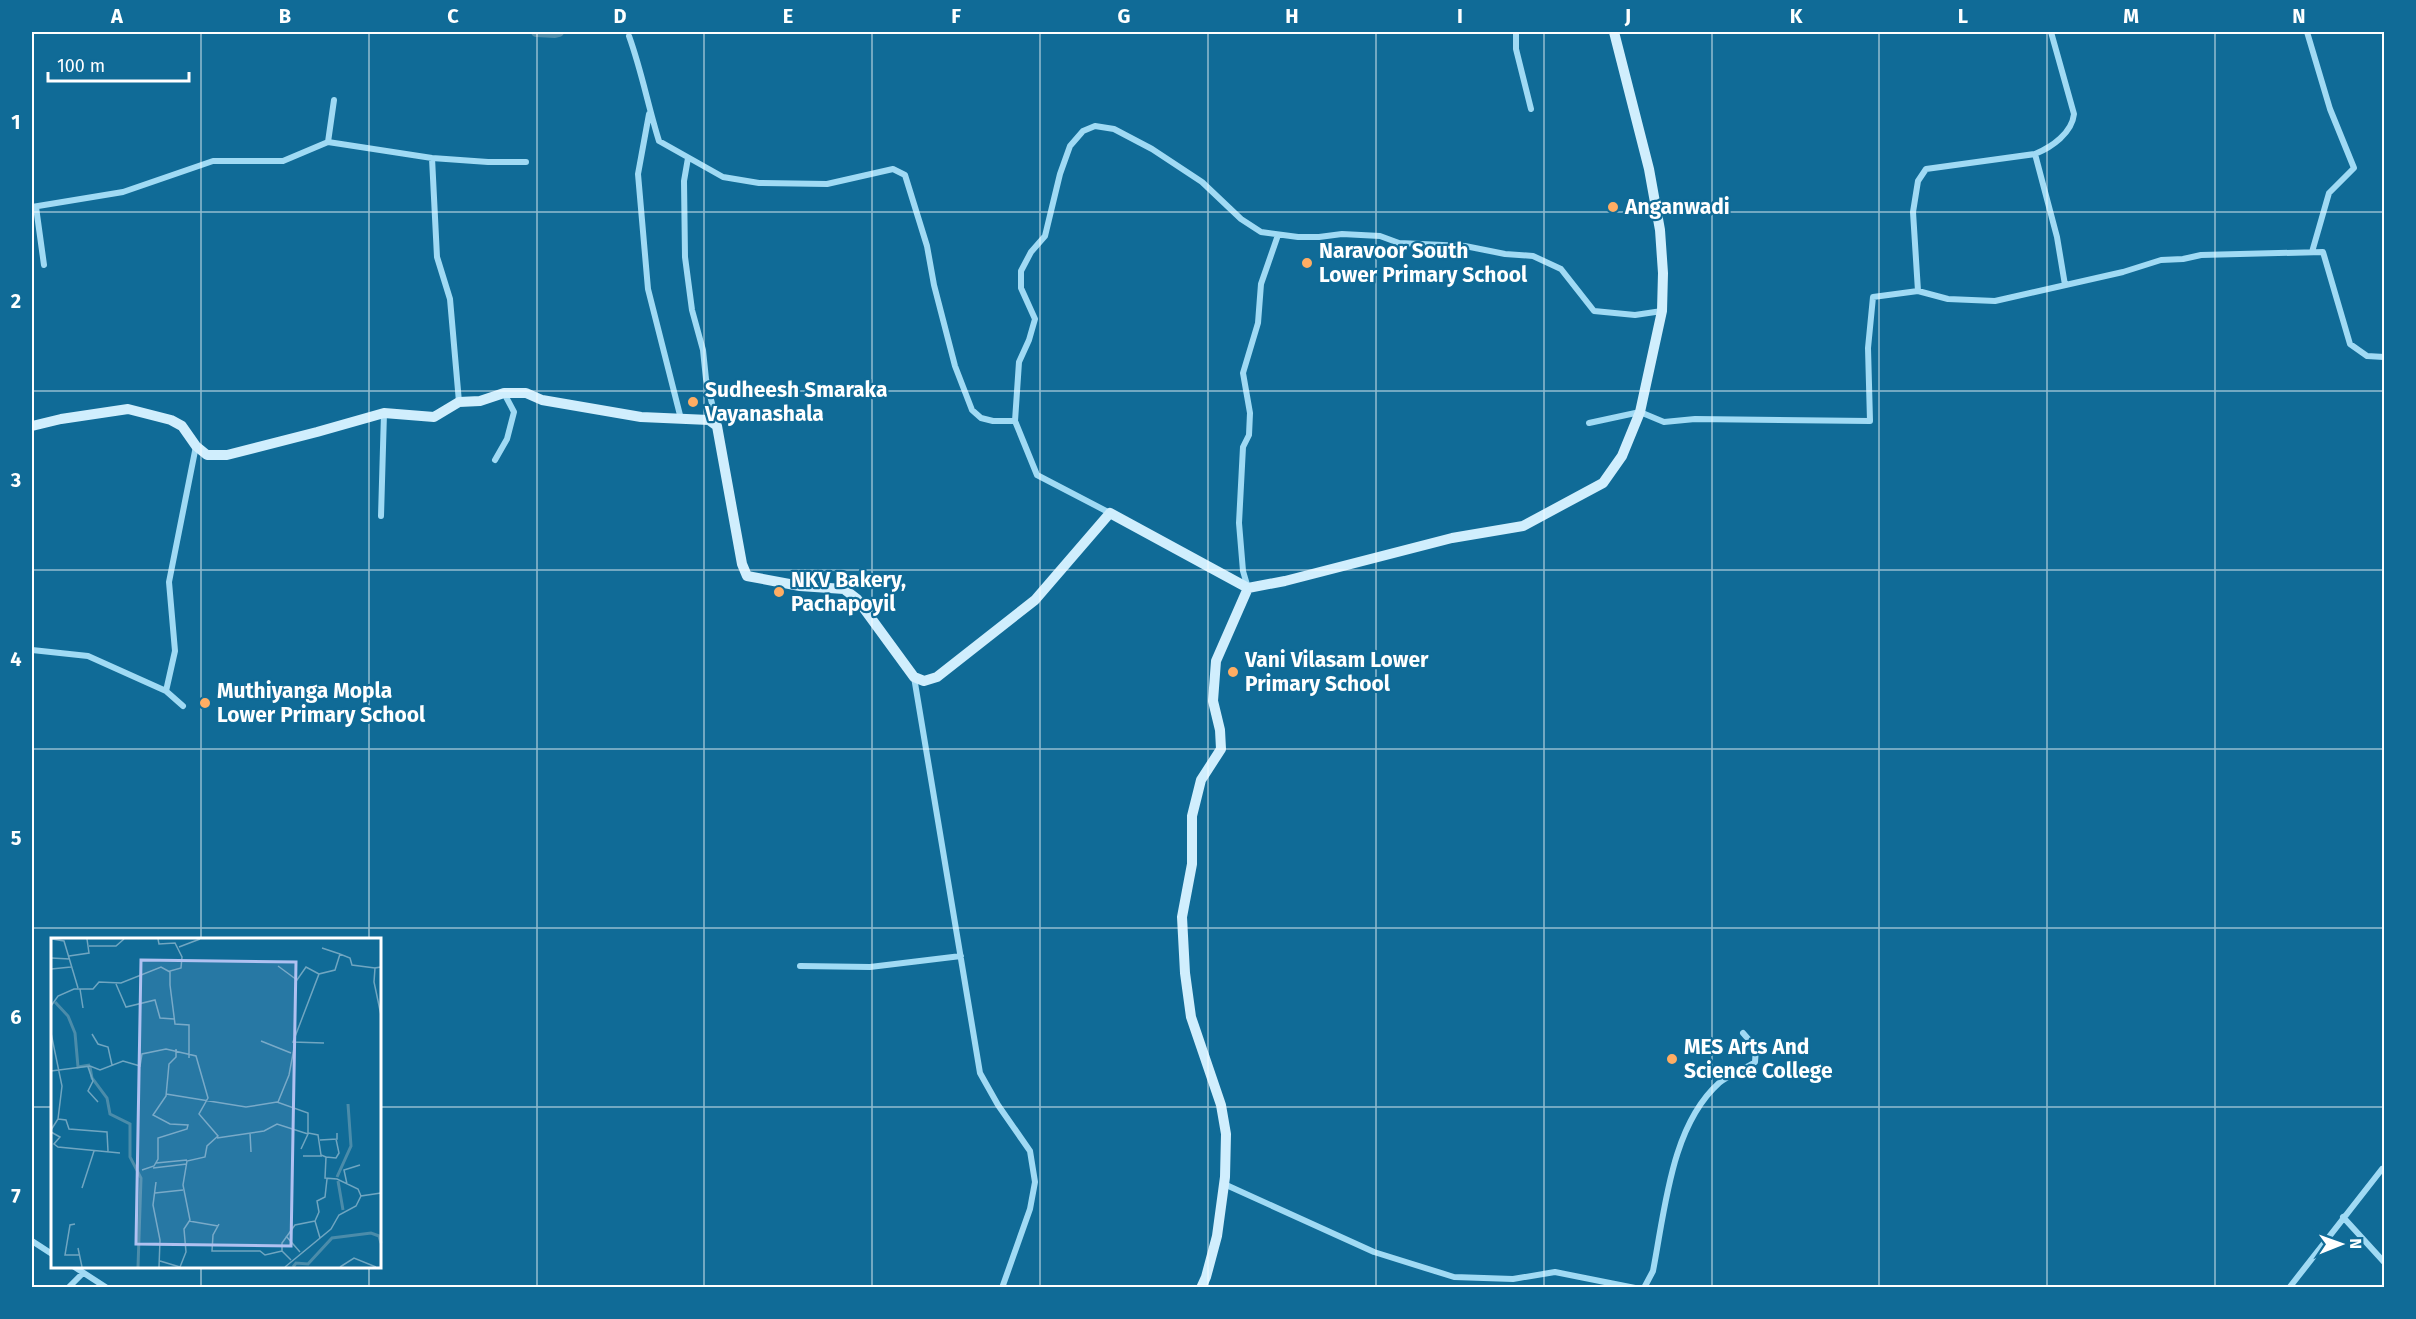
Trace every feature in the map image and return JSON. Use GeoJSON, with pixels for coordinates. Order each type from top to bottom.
{"type":"FeatureCollection","features":[{"type":"Feature","properties":{"kind":"street"},"geometry":{"type":"LineString","coordinates":[[1516,32],[1516,49],[1531,109]]}},
{"type":"Feature","properties":{"kind":"street"},"geometry":{"type":"LineString","coordinates":[[1614,32],[1649,169],[1660,230],[1663,273],[1662,311],[1640,412],[1622,456],[1603,483],[1523,526],[1452,538],[1285,581],[1248,588],[1037,475],[1015,421],[1019,362],[1035,319],[1020,288],[1021,271],[1031,252],[1045,236],[1070,146],[1083,131],[1095,126],[1114,129],[1130,136],[1202,182],[1241,219],[1260,232],[1319,237],[1342,234],[1380,236],[1399,243],[1465,246],[1505,254],[1533,256],[1561,269],[1594,311],[1635,315],[1662,311]]}},
{"type":"Feature","properties":{"kind":"street"},"geometry":{"type":"LineString","coordinates":[[1918,291],[1913,212],[1918,181],[1926,169],[2035,154],[2050,147],[2073,124],[2074,114],[2051,32]]}},
{"type":"Feature","properties":{"kind":"street"},"geometry":{"type":"LineString","coordinates":[[2307,32],[2330,109],[2354,168],[2329,193],[2312,252]]}},
{"type":"Feature","properties":{"kind":"street"},"geometry":{"type":"LineString","coordinates":[[629,36],[642,72],[650,111],[660,141],[723,177],[759,183],[827,184],[893,169],[905,175],[927,246],[934,285],[955,366],[972,410],[981,418],[993,421],[1015,421]]}},
{"type":"Feature","properties":{"kind":"street"},"geometry":{"type":"LineString","coordinates":[[328,142],[334,100]]}},
{"type":"Feature","properties":{"kind":"street"},"geometry":{"type":"LineString","coordinates":[[650,111],[638,174],[648,289],[681,420]]}},
{"type":"Feature","properties":{"kind":"street"},"geometry":{"type":"LineString","coordinates":[[44,265],[34,207],[123,192],[213,161],[283,161],[328,142],[432,158],[526,162]]}},
{"type":"Feature","properties":{"kind":"street"},"geometry":{"type":"LineString","coordinates":[[2035,154],[2057,237],[2065,285]]}},
{"type":"Feature","properties":{"kind":"street"},"geometry":{"type":"LineString","coordinates":[[432,158],[436,257],[450,298],[459,402]]}},
{"type":"Feature","properties":{"kind":"street"},"geometry":{"type":"LineString","coordinates":[[688,158],[684,181],[686,266],[692,310],[703,350],[706,379],[717,426],[742,564],[747,576],[800,586],[844,589],[857,599],[914,677],[980,1073],[998,1105],[1030,1151],[1035,1182],[1030,1209],[1002,1287]]}},
{"type":"Feature","properties":{"kind":"street"},"geometry":{"type":"LineString","coordinates":[[1201,1287],[1217,1236],[1224,1184],[1226,1134],[1221,1106],[1191,1017],[1185,973],[1182,916],[1192,864],[1192,816],[1198,789],[1201,780],[1221,749],[1220,730],[1213,701],[1216,661],[1248,588],[1243,571],[1239,523],[1243,447],[1250,435],[1250,413],[1243,373],[1258,323],[1262,284],[1278,235]]}},
{"type":"Feature","properties":{"kind":"street"},"geometry":{"type":"LineString","coordinates":[[1589,423],[1640,412],[1664,422],[1695,419],[1870,421],[1868,348],[1873,297],[1918,291],[1948,299],[1995,301],[2123,272],[2162,260],[2184,259],[2201,255],[2323,252],[2350,344],[2367,356],[2385,357]]}},
{"type":"Feature","properties":{"kind":"street"},"geometry":{"type":"LineString","coordinates":[[32,426],[61,419],[128,409],[171,420],[182,426],[196,446],[207,455],[227,454],[384,413],[434,417],[459,402],[480,401],[504,393],[526,393],[542,400],[641,417],[709,420],[717,426]]}},
{"type":"Feature","properties":{"kind":"street"},"geometry":{"type":"LineString","coordinates":[[495,459],[507,439],[514,412],[504,393]]}},
{"type":"Feature","properties":{"kind":"street"},"geometry":{"type":"LineString","coordinates":[[381,516],[384,413]]}},
{"type":"Feature","properties":{"kind":"street"},"geometry":{"type":"LineString","coordinates":[[165,691],[175,651],[169,582],[196,446]]}},
{"type":"Feature","properties":{"kind":"street"},"geometry":{"type":"LineString","coordinates":[[914,677],[924,681],[937,677],[1035,600],[1110,513]]}},
{"type":"Feature","properties":{"kind":"street"},"geometry":{"type":"LineString","coordinates":[[32,650],[88,656],[165,691],[183,706]]}},
{"type":"Feature","properties":{"kind":"street"},"geometry":{"type":"LineString","coordinates":[[800,966],[870,968],[961,956]]}},
{"type":"Feature","properties":{"kind":"street"},"geometry":{"type":"LineString","coordinates":[[1644,1287],[1653,1271],[1679,1146],[1694,1115],[1718,1084],[1755,1062],[1756,1048],[1743,1034]]}},
{"type":"Feature","properties":{"kind":"street"},"geometry":{"type":"LineString","coordinates":[[2289,1287],[2382,1169]]}},
{"type":"Feature","properties":{"kind":"street"},"geometry":{"type":"LineString","coordinates":[[1224,1184],[1374,1252],[1454,1277],[1513,1279],[1555,1272],[1635,1287]]}},
{"type":"Feature","properties":{"kind":"street"},"geometry":{"type":"LineString","coordinates":[[2343,1217],[2385,1262]]}},
{"type":"Feature","properties":{"kind":"street"},"geometry":{"type":"LineString","coordinates":[[32,1241],[51,1253]]}},
{"type":"Feature","properties":{"kind":"street"},"geometry":{"type":"LineString","coordinates":[[76,1268],[107,1287]]}},
{"type":"Feature","properties":{"kind":"street"},"geometry":{"type":"LineString","coordinates":[[68,1287],[83,1273]]}},
{"type":"Feature","properties":{"kind":"waterway"},"geometry":{"type":"LineString","coordinates":[[536,32],[559,32]]}},
{"type":"Feature","properties":{"kind":"place","name":"Anganwadi"},"geometry":{"type":"Point","coordinates":[1613,207]}},
{"type":"Feature","properties":{"kind":"place","name":"Naravoor South Lower Primary School"},"geometry":{"type":"Point","coordinates":[1307,263]}},
{"type":"Feature","properties":{"kind":"place","name":"Sudheesh Smaraka Vayanashala"},"geometry":{"type":"Point","coordinates":[693,402]}},
{"type":"Feature","properties":{"kind":"place","name":"NKV Bakery, Pachapoyil"},"geometry":{"type":"Point","coordinates":[779,592]}},
{"type":"Feature","properties":{"kind":"place","name":"Vani Vilasam Lower Primary School"},"geometry":{"type":"Point","coordinates":[1233,672]}},
{"type":"Feature","properties":{"kind":"place","name":"Muthiyanga Mopla Lower Primary School"},"geometry":{"type":"Point","coordinates":[205,703]}},
{"type":"Feature","properties":{"kind":"place","name":"MES Arts And Science College"},"geometry":{"type":"Point","coordinates":[1672,1059]}}]}
